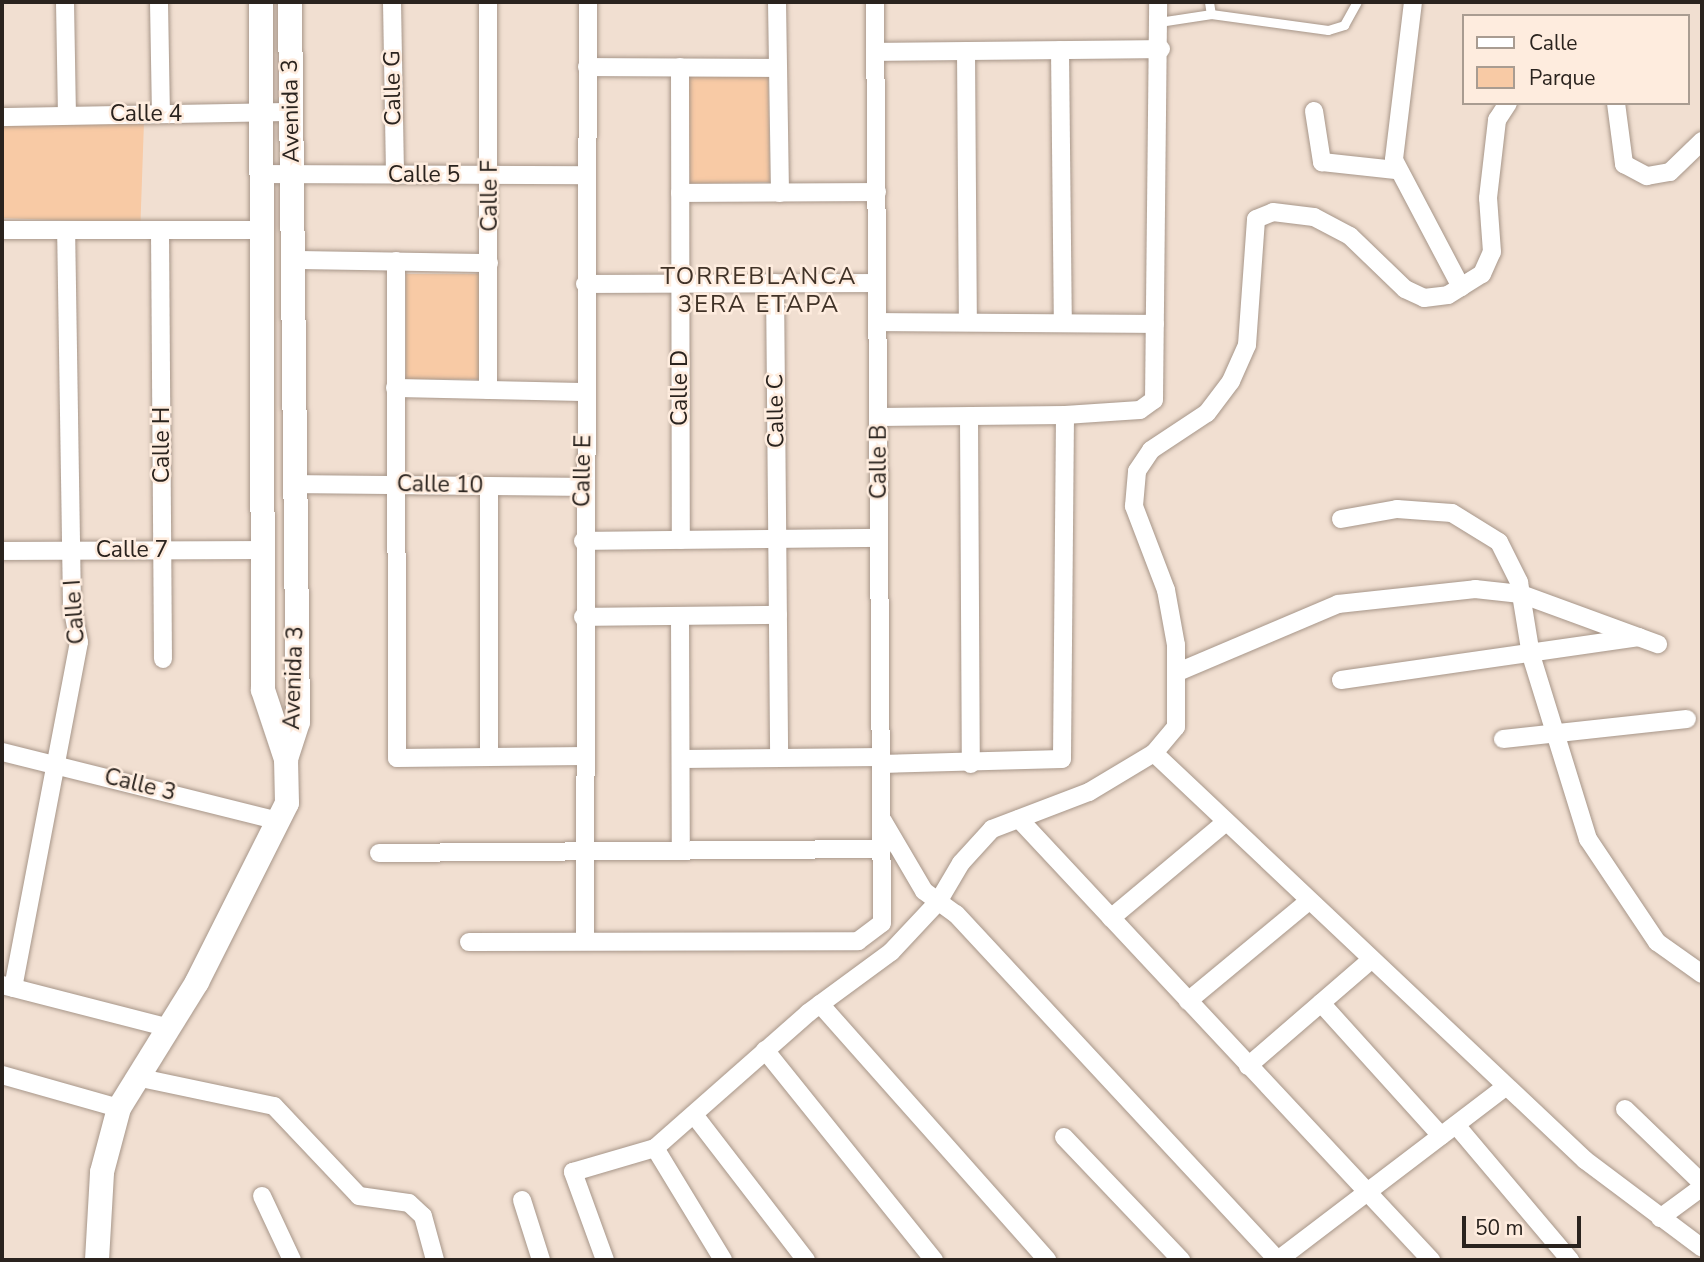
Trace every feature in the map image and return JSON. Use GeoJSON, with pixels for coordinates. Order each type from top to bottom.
{"type":"FeatureCollection","features":[{"type":"Feature","properties":{"kind":"street"},"geometry":{"type":"LineString","coordinates":[[65,2],[67,114]]}},
{"type":"Feature","properties":{"kind":"street"},"geometry":{"type":"LineString","coordinates":[[159,2],[161,114]]}},
{"type":"Feature","properties":{"kind":"street","name":"Avenida 3"},"geometry":{"type":"LineString","coordinates":[[261,2],[263,690],[286,759]]}},
{"type":"Feature","properties":{"kind":"street","name":"Avenida 3"},"geometry":{"type":"LineString","coordinates":[[286,759],[298,722],[290,2]]}},
{"type":"Feature","properties":{"kind":"street","name":"Calle G"},"geometry":{"type":"LineString","coordinates":[[392,2],[395,175]]}},
{"type":"Feature","properties":{"kind":"street","name":"Calle F"},"geometry":{"type":"LineString","coordinates":[[488,2],[488,390]]}},
{"type":"Feature","properties":{"kind":"street","name":"Calle E"},"geometry":{"type":"LineString","coordinates":[[585,941],[583,487],[588,2]]}},
{"type":"Feature","properties":{"kind":"street"},"geometry":{"type":"LineString","coordinates":[[777,2],[780,193]]}},
{"type":"Feature","properties":{"kind":"street","name":"Calle B"},"geometry":{"type":"LineString","coordinates":[[585,941],[858,941],[882,923],[875,2]]}},
{"type":"Feature","properties":{"kind":"street"},"geometry":{"type":"LineString","coordinates":[[878,417],[1065,415],[1148,407],[1154,400],[1161,49],[1158,2]]}},
{"type":"Feature","properties":{"kind":"street"},"geometry":{"type":"LineString","coordinates":[[1413,2],[1396,170],[1461,287]]}},
{"type":"Feature","properties":{"kind":"street"},"geometry":{"type":"LineString","coordinates":[[876,52],[1161,49]]}},
{"type":"Feature","properties":{"kind":"street"},"geometry":{"type":"LineString","coordinates":[[1060,50],[1063,321]]}},
{"type":"Feature","properties":{"kind":"street"},"geometry":{"type":"LineString","coordinates":[[966,51],[968,321]]}},
{"type":"Feature","properties":{"kind":"street"},"geometry":{"type":"LineString","coordinates":[[587,67],[778,68]]}},
{"type":"Feature","properties":{"kind":"street","name":"Calle D"},"geometry":{"type":"LineString","coordinates":[[680,67],[681,540]]}},
{"type":"Feature","properties":{"kind":"street"},"geometry":{"type":"LineString","coordinates":[[605,1260],[573,1171],[655,1148],[695,1116],[765,1050],[820,1004],[891,952],[939,902],[961,863],[992,829],[1089,792],[1154,753],[1176,727],[1178,672],[1166,590],[1135,506],[1137,471],[1151,450],[1207,413],[1231,381],[1247,345],[1255,219],[1273,212],[1314,217],[1350,236],[1405,289],[1424,298],[1461,287],[1482,274],[1492,252],[1488,198],[1497,120],[1506,105]]}},
{"type":"Feature","properties":{"kind":"street"},"geometry":{"type":"LineString","coordinates":[[1616,105],[1624,164],[1647,176],[1670,172],[1702,141]]}},
{"type":"Feature","properties":{"kind":"street"},"geometry":{"type":"LineString","coordinates":[[1314,111],[1322,162],[1396,170]]}},
{"type":"Feature","properties":{"kind":"street","name":"Calle 4"},"geometry":{"type":"LineString","coordinates":[[2,117],[291,112]]}},
{"type":"Feature","properties":{"kind":"street","name":"Calle 5"},"geometry":{"type":"LineString","coordinates":[[262,174],[586,175]]}},
{"type":"Feature","properties":{"kind":"street"},"geometry":{"type":"LineString","coordinates":[[680,193],[877,192]]}},
{"type":"Feature","properties":{"kind":"street"},"geometry":{"type":"LineString","coordinates":[[2,230],[262,230]]}},
{"type":"Feature","properties":{"kind":"street","name":"Calle I"},"geometry":{"type":"LineString","coordinates":[[8,986],[78,652],[71,551],[66,230]]}},
{"type":"Feature","properties":{"kind":"street","name":"Calle H"},"geometry":{"type":"LineString","coordinates":[[160,230],[163,659]]}},
{"type":"Feature","properties":{"kind":"street"},"geometry":{"type":"LineString","coordinates":[[293,260],[489,263]]}},
{"type":"Feature","properties":{"kind":"street"},"geometry":{"type":"LineString","coordinates":[[396,261],[394,485],[397,758],[585,756]]}},
{"type":"Feature","properties":{"kind":"street","name":"Calle C"},"geometry":{"type":"LineString","coordinates":[[775,283],[779,758]]}},
{"type":"Feature","properties":{"kind":"street"},"geometry":{"type":"LineString","coordinates":[[585,284],[877,283]]}},
{"type":"Feature","properties":{"kind":"street"},"geometry":{"type":"LineString","coordinates":[[878,322],[1063,321],[1156,324]]}},
{"type":"Feature","properties":{"kind":"street"},"geometry":{"type":"LineString","coordinates":[[395,388],[584,392]]}},
{"type":"Feature","properties":{"kind":"street"},"geometry":{"type":"LineString","coordinates":[[681,759],[1051,763],[1066,751],[1065,415]]}},
{"type":"Feature","properties":{"kind":"street"},"geometry":{"type":"LineString","coordinates":[[969,416],[971,764]]}},
{"type":"Feature","properties":{"kind":"street","name":"Calle 10"},"geometry":{"type":"LineString","coordinates":[[296,484],[583,487]]}},
{"type":"Feature","properties":{"kind":"street"},"geometry":{"type":"LineString","coordinates":[[489,486],[489,757]]}},
{"type":"Feature","properties":{"kind":"street"},"geometry":{"type":"LineString","coordinates":[[1340,519],[1398,509],[1452,513],[1499,542],[1521,594],[1530,650],[1588,839],[1657,942],[1702,974]]}},
{"type":"Feature","properties":{"kind":"street"},"geometry":{"type":"LineString","coordinates":[[583,541],[879,538]]}},
{"type":"Feature","properties":{"kind":"street","name":"Calle 7"},"geometry":{"type":"LineString","coordinates":[[2,551],[262,550]]}},
{"type":"Feature","properties":{"kind":"street"},"geometry":{"type":"LineString","coordinates":[[1178,672],[1338,604],[1475,589],[1521,594],[1658,644]]}},
{"type":"Feature","properties":{"kind":"street"},"geometry":{"type":"LineString","coordinates":[[583,617],[778,615]]}},
{"type":"Feature","properties":{"kind":"street"},"geometry":{"type":"LineString","coordinates":[[680,616],[681,850]]}},
{"type":"Feature","properties":{"kind":"street"},"geometry":{"type":"LineString","coordinates":[[1341,680],[1530,650],[1641,637]]}},
{"type":"Feature","properties":{"kind":"street"},"geometry":{"type":"LineString","coordinates":[[1503,738],[1687,719]]}},
{"type":"Feature","properties":{"kind":"street","name":"Calle 3"},"geometry":{"type":"LineString","coordinates":[[2,752],[278,821]]}},
{"type":"Feature","properties":{"kind":"street"},"geometry":{"type":"LineString","coordinates":[[1154,753],[1505,1087],[1660,1218],[1702,1248]]}},
{"type":"Feature","properties":{"kind":"street"},"geometry":{"type":"LineString","coordinates":[[97,1260],[102,1172],[120,1108],[170,1028],[287,803],[286,759]]}},
{"type":"Feature","properties":{"kind":"street"},"geometry":{"type":"LineString","coordinates":[[881,818],[924,891],[939,902],[1278,1260],[1505,1087]]}},
{"type":"Feature","properties":{"kind":"street"},"geometry":{"type":"LineString","coordinates":[[1019,819],[1431,1260]]}},
{"type":"Feature","properties":{"kind":"street"},"geometry":{"type":"LineString","coordinates":[[1111,918],[1226,822]]}},
{"type":"Feature","properties":{"kind":"street"},"geometry":{"type":"LineString","coordinates":[[379,853],[882,849]]}},
{"type":"Feature","properties":{"kind":"street"},"geometry":{"type":"LineString","coordinates":[[1188,1001],[1309,901]]}},
{"type":"Feature","properties":{"kind":"street"},"geometry":{"type":"LineString","coordinates":[[469,942],[585,941]]}},
{"type":"Feature","properties":{"kind":"street"},"geometry":{"type":"LineString","coordinates":[[1248,1066],[1371,960]]}},
{"type":"Feature","properties":{"kind":"street"},"geometry":{"type":"LineString","coordinates":[[8,986],[170,1028]]}},
{"type":"Feature","properties":{"kind":"street"},"geometry":{"type":"LineString","coordinates":[[1321,1003],[1441,1136]]}},
{"type":"Feature","properties":{"kind":"street"},"geometry":{"type":"LineString","coordinates":[[820,1004],[1047,1260]]}},
{"type":"Feature","properties":{"kind":"street"},"geometry":{"type":"LineString","coordinates":[[765,1050],[934,1260]]}},
{"type":"Feature","properties":{"kind":"street"},"geometry":{"type":"LineString","coordinates":[[2,1075],[120,1108]]}},
{"type":"Feature","properties":{"kind":"street"},"geometry":{"type":"LineString","coordinates":[[141,1078],[274,1106],[359,1196],[409,1203],[423,1216],[435,1260]]}},
{"type":"Feature","properties":{"kind":"street"},"geometry":{"type":"LineString","coordinates":[[1625,1109],[1702,1185],[1660,1218]]}},
{"type":"Feature","properties":{"kind":"street"},"geometry":{"type":"LineString","coordinates":[[695,1116],[806,1260]]}},
{"type":"Feature","properties":{"kind":"street"},"geometry":{"type":"LineString","coordinates":[[1456,1125],[1570,1260]]}},
{"type":"Feature","properties":{"kind":"street"},"geometry":{"type":"LineString","coordinates":[[1064,1137],[1181,1260]]}},
{"type":"Feature","properties":{"kind":"street"},"geometry":{"type":"LineString","coordinates":[[655,1148],[723,1260]]}},
{"type":"Feature","properties":{"kind":"street"},"geometry":{"type":"LineString","coordinates":[[262,1196],[292,1260]]}},
{"type":"Feature","properties":{"kind":"street"},"geometry":{"type":"LineString","coordinates":[[522,1200],[541,1260]]}},
{"type":"Feature","properties":{"kind":"lane"},"geometry":{"type":"LineString","coordinates":[[1209,2],[1211,14]]}},
{"type":"Feature","properties":{"kind":"lane"},"geometry":{"type":"LineString","coordinates":[[1159,22],[1211,14],[1328,30],[1344,25],[1357,2]]}},
{"type":"Feature","properties":{"kind":"green space"},"geometry":{"type":"Polygon","coordinates":[[[768,75],[770,182],[690,183],[688,76],[768,75]]]}},
{"type":"Feature","properties":{"kind":"green space"},"geometry":{"type":"Polygon","coordinates":[[[2,119],[144,124],[140,223],[2,218],[2,119]]]}},
{"type":"Feature","properties":{"kind":"green space"},"geometry":{"type":"Polygon","coordinates":[[[406,274],[479,274],[479,379],[406,379],[406,274]]]}},
{"type":"Feature","properties":{"kind":"district","name":"TORREBLANCA 3ERA ETAPA"},"geometry":{"type":"Point","coordinates":[759,291]}}]}
